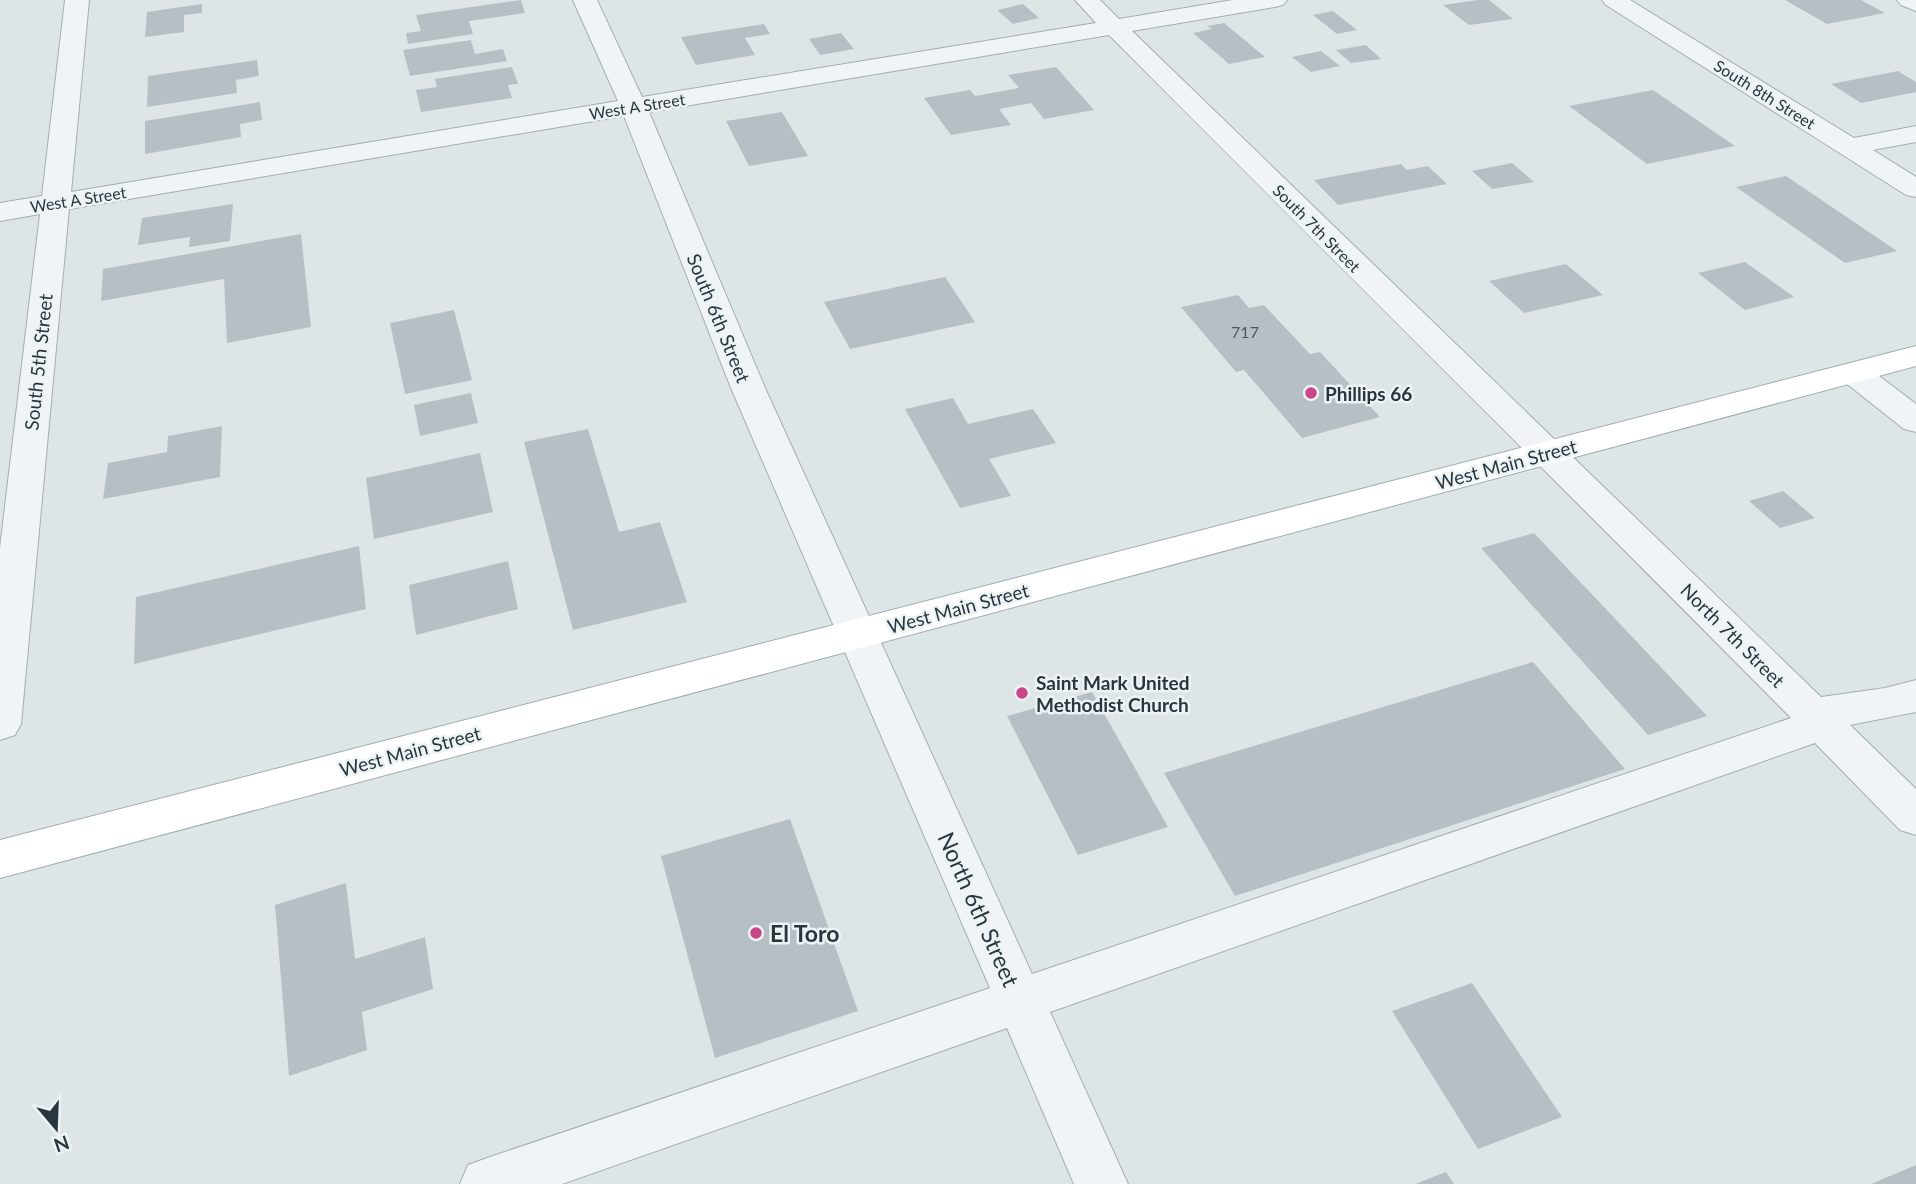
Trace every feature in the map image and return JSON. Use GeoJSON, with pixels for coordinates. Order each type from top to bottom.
{"type":"FeatureCollection","features":[{"type":"Feature","properties":{"kind":"main road","name":"West Main Street"},"geometry":{"type":"LineString","coordinates":[[0,859],[1916,356]]}},
{"type":"Feature","properties":{"kind":"street","name":"South 5th Street"},"geometry":{"type":"LineString","coordinates":[[1,715],[11,514],[55,202],[77,0]]}},
{"type":"Feature","properties":{"kind":"street","name":"South 6th Street"},"geometry":{"type":"LineString","coordinates":[[585,0],[633,107],[748,388],[857,634]]}},
{"type":"Feature","properties":{"kind":"street","name":"South 7th Street"},"geometry":{"type":"LineString","coordinates":[[1087,0],[1345,256],[1550,453]]}},
{"type":"Feature","properties":{"kind":"street","name":"West A Street"},"geometry":{"type":"LineString","coordinates":[[0,212],[1275,0]]}},
{"type":"Feature","properties":{"kind":"street","name":"South 8th Street"},"geometry":{"type":"LineString","coordinates":[[1614,0],[1916,188]]}},
{"type":"Feature","properties":{"kind":"street"},"geometry":{"type":"LineString","coordinates":[[1909,0],[1916,4]]}},
{"type":"Feature","properties":{"kind":"street"},"geometry":{"type":"LineString","coordinates":[[1850,148],[1916,134]]}},
{"type":"Feature","properties":{"kind":"street"},"geometry":{"type":"LineString","coordinates":[[1854,373],[1916,421]]}},
{"type":"Feature","properties":{"kind":"street","name":"North 7th Street"},"geometry":{"type":"LineString","coordinates":[[1550,453],[1916,817]]}},
{"type":"Feature","properties":{"kind":"street","name":"North 6th Street"},"geometry":{"type":"LineString","coordinates":[[857,634],[1101,1184]]}},
{"type":"Feature","properties":{"kind":"street"},"geometry":{"type":"LineString","coordinates":[[488,1184],[1020,1001],[1817,719],[1916,696]]}},
{"type":"Feature","properties":{"kind":"building"},"geometry":{"type":"Polygon","coordinates":[[[521,0],[525,13],[469,21],[473,34],[408,44],[406,33],[421,31],[416,15],[521,0]]]}},
{"type":"Feature","properties":{"kind":"building"},"geometry":{"type":"Polygon","coordinates":[[[1489,0],[1513,19],[1469,25],[1443,5],[1489,0]]]}},
{"type":"Feature","properties":{"kind":"building"},"geometry":{"type":"Polygon","coordinates":[[[1785,0],[1861,0],[1885,13],[1827,24],[1785,0]]]}},
{"type":"Feature","properties":{"kind":"building"},"geometry":{"type":"Polygon","coordinates":[[[202,4],[202,13],[184,15],[184,32],[145,37],[147,12],[202,4]]]}},
{"type":"Feature","properties":{"kind":"building"},"geometry":{"type":"Polygon","coordinates":[[[1023,4],[1039,18],[1013,24],[997,10],[1023,4]]]}},
{"type":"Feature","properties":{"kind":"building"},"geometry":{"type":"Polygon","coordinates":[[[1333,11],[1357,30],[1337,34],[1313,15],[1333,11]]]}},
{"type":"Feature","properties":{"kind":"building"},"geometry":{"type":"Polygon","coordinates":[[[1224,23],[1265,57],[1229,64],[1193,33],[1212,29],[1207,26],[1224,23]]]}},
{"type":"Feature","properties":{"kind":"building"},"geometry":{"type":"Polygon","coordinates":[[[764,24],[770,34],[745,38],[755,55],[696,65],[681,37],[764,24]]]}},
{"type":"Feature","properties":{"kind":"building"},"geometry":{"type":"Polygon","coordinates":[[[841,33],[854,49],[820,55],[809,39],[841,33]]]}},
{"type":"Feature","properties":{"kind":"building"},"geometry":{"type":"Polygon","coordinates":[[[471,40],[475,54],[503,49],[507,61],[410,76],[403,50],[471,40]]]}},
{"type":"Feature","properties":{"kind":"building"},"geometry":{"type":"Polygon","coordinates":[[[1366,45],[1381,59],[1351,63],[1336,50],[1366,45]]]}},
{"type":"Feature","properties":{"kind":"building"},"geometry":{"type":"Polygon","coordinates":[[[1321,51],[1340,66],[1311,72],[1292,57],[1321,51]]]}},
{"type":"Feature","properties":{"kind":"building"},"geometry":{"type":"Polygon","coordinates":[[[257,60],[259,76],[236,80],[237,93],[147,107],[148,76],[257,60]]]}},
{"type":"Feature","properties":{"kind":"building"},"geometry":{"type":"Polygon","coordinates":[[[512,67],[518,84],[508,85],[512,98],[421,112],[416,90],[437,87],[435,79],[512,67]]]}},
{"type":"Feature","properties":{"kind":"building"},"geometry":{"type":"Polygon","coordinates":[[[1056,67],[1094,110],[1044,119],[1031,103],[999,109],[1011,125],[951,135],[924,98],[970,90],[975,96],[1019,88],[1008,75],[1056,67]]]}},
{"type":"Feature","properties":{"kind":"building"},"geometry":{"type":"Polygon","coordinates":[[[1898,71],[1916,82],[1916,92],[1861,103],[1831,84],[1898,71]]]}},
{"type":"Feature","properties":{"kind":"building"},"geometry":{"type":"Polygon","coordinates":[[[1653,90],[1735,146],[1647,164],[1569,106],[1653,90]]]}},
{"type":"Feature","properties":{"kind":"building"},"geometry":{"type":"Polygon","coordinates":[[[260,102],[262,120],[240,124],[241,137],[145,154],[145,121],[260,102]]]}},
{"type":"Feature","properties":{"kind":"building"},"geometry":{"type":"Polygon","coordinates":[[[782,112],[808,156],[749,166],[726,121],[782,112]]]}},
{"type":"Feature","properties":{"kind":"building"},"geometry":{"type":"Polygon","coordinates":[[[1512,163],[1534,182],[1492,189],[1472,171],[1512,163]]]}},
{"type":"Feature","properties":{"kind":"building"},"geometry":{"type":"Polygon","coordinates":[[[1401,164],[1407,170],[1428,166],[1447,184],[1338,205],[1314,180],[1401,164]]]}},
{"type":"Feature","properties":{"kind":"building"},"geometry":{"type":"Polygon","coordinates":[[[1786,176],[1897,251],[1845,263],[1736,187],[1786,176]]]}},
{"type":"Feature","properties":{"kind":"building"},"geometry":{"type":"Polygon","coordinates":[[[233,204],[230,241],[189,247],[190,237],[138,245],[142,218],[233,204]]]}},
{"type":"Feature","properties":{"kind":"building"},"geometry":{"type":"Polygon","coordinates":[[[301,234],[311,327],[227,343],[224,279],[101,301],[103,269],[301,234]]]}},
{"type":"Feature","properties":{"kind":"building"},"geometry":{"type":"Polygon","coordinates":[[[1745,262],[1794,297],[1745,310],[1698,273],[1745,262]]]}},
{"type":"Feature","properties":{"kind":"building"},"geometry":{"type":"Polygon","coordinates":[[[1566,264],[1603,295],[1524,313],[1489,281],[1566,264]]]}},
{"type":"Feature","properties":{"kind":"building"},"geometry":{"type":"Polygon","coordinates":[[[945,277],[975,322],[850,349],[824,302],[945,277]]]}},
{"type":"Feature","properties":{"kind":"building"},"geometry":{"type":"Polygon","coordinates":[[[1238,295],[1249,308],[1264,305],[1310,354],[1320,352],[1380,417],[1302,438],[1244,370],[1236,372],[1181,307],[1238,295]]]}},
{"type":"Feature","properties":{"kind":"building"},"geometry":{"type":"Polygon","coordinates":[[[454,310],[472,380],[405,394],[390,323],[454,310]]]}},
{"type":"Feature","properties":{"kind":"building"},"geometry":{"type":"Polygon","coordinates":[[[471,393],[478,423],[420,436],[414,405],[471,393]]]}},
{"type":"Feature","properties":{"kind":"building"},"geometry":{"type":"Polygon","coordinates":[[[953,398],[968,424],[1033,409],[1056,443],[989,459],[1011,496],[960,508],[905,409],[953,398]]]}},
{"type":"Feature","properties":{"kind":"building"},"geometry":{"type":"Polygon","coordinates":[[[222,426],[220,477],[103,499],[108,463],[167,452],[168,436],[222,426]]]}},
{"type":"Feature","properties":{"kind":"building"},"geometry":{"type":"Polygon","coordinates":[[[588,429],[619,532],[660,522],[687,602],[573,630],[524,442],[588,429]]]}},
{"type":"Feature","properties":{"kind":"building"},"geometry":{"type":"Polygon","coordinates":[[[480,453],[493,512],[374,539],[366,478],[480,453]]]}},
{"type":"Feature","properties":{"kind":"building"},"geometry":{"type":"Polygon","coordinates":[[[1783,491],[1815,518],[1780,528],[1749,501],[1783,491]]]}},
{"type":"Feature","properties":{"kind":"building"},"geometry":{"type":"Polygon","coordinates":[[[1534,533],[1707,716],[1648,735],[1481,548],[1534,533]]]}},
{"type":"Feature","properties":{"kind":"building"},"geometry":{"type":"Polygon","coordinates":[[[359,546],[366,609],[134,664],[136,597],[359,546]]]}},
{"type":"Feature","properties":{"kind":"building"},"geometry":{"type":"Polygon","coordinates":[[[508,561],[518,609],[416,635],[409,585],[508,561]]]}},
{"type":"Feature","properties":{"kind":"building"},"geometry":{"type":"Polygon","coordinates":[[[1533,662],[1625,769],[1235,896],[1164,773],[1533,662]]]}},
{"type":"Feature","properties":{"kind":"building"},"geometry":{"type":"Polygon","coordinates":[[[1092,692],[1168,827],[1078,855],[1007,716],[1092,692]]]}},
{"type":"Feature","properties":{"kind":"building","name":"El Toro"},"geometry":{"type":"Polygon","coordinates":[[[790,819],[858,1011],[715,1058],[661,856],[790,819]]]}},
{"type":"Feature","properties":{"kind":"building"},"geometry":{"type":"Polygon","coordinates":[[[346,883],[355,959],[425,937],[433,989],[362,1012],[367,1050],[289,1076],[275,905],[346,883]]]}},
{"type":"Feature","properties":{"kind":"building"},"geometry":{"type":"Polygon","coordinates":[[[1472,983],[1562,1117],[1478,1149],[1392,1011],[1472,983]]]}},
{"type":"Feature","properties":{"kind":"building"},"geometry":{"type":"Polygon","coordinates":[[[1916,1165],[1916,1184],[1871,1184],[1916,1165]]]}},
{"type":"Feature","properties":{"kind":"building"},"geometry":{"type":"Polygon","coordinates":[[[1446,1172],[1454,1184],[1415,1184],[1446,1172]]]}},
{"type":"Feature","properties":{"kind":"place","name":"Phillips 66"},"geometry":{"type":"Point","coordinates":[1311,393]}},
{"type":"Feature","properties":{"kind":"place","name":"Saint Mark United Methodist Church"},"geometry":{"type":"Point","coordinates":[1022,693]}},
{"type":"Feature","properties":{"kind":"place","name":"El Toro"},"geometry":{"type":"Point","coordinates":[756,933]}}]}
